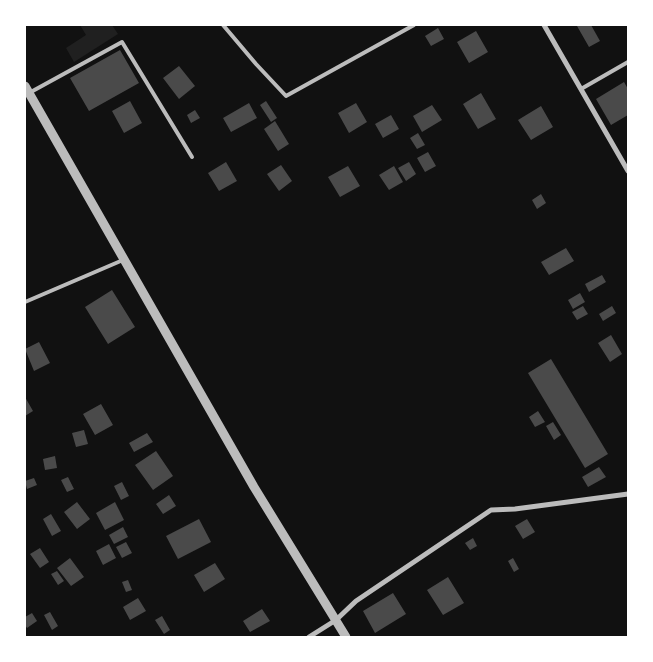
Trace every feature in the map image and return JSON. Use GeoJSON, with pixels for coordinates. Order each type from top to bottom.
{"type":"FeatureCollection","features":[{"type":"Feature","properties":{"kind":"street"},"geometry":{"type":"LineString","coordinates":[[544,25],[628,171]]}},
{"type":"Feature","properties":{"kind":"street"},"geometry":{"type":"LineString","coordinates":[[27,89],[254,487],[346,637]]}},
{"type":"Feature","properties":{"kind":"street"},"geometry":{"type":"LineString","coordinates":[[308,637],[336,620],[356,601],[491,510],[515,509],[628,494]]}},
{"type":"Feature","properties":{"kind":"lane"},"geometry":{"type":"LineString","coordinates":[[223,25],[286,96],[414,25]]}},
{"type":"Feature","properties":{"kind":"lane"},"geometry":{"type":"LineString","coordinates":[[27,89],[122,42],[192,157]]}},
{"type":"Feature","properties":{"kind":"lane"},"geometry":{"type":"LineString","coordinates":[[581,89],[628,62]]}},
{"type":"Feature","properties":{"kind":"lane"},"geometry":{"type":"LineString","coordinates":[[25,302],[123,260]]}},
{"type":"Feature","properties":{"kind":"shaded area"},"geometry":{"type":"Polygon","coordinates":[[[80,25],[112,25],[118,34],[74,62],[66,48],[86,35],[80,25]]]}},
{"type":"Feature","properties":{"kind":"building"},"geometry":{"type":"Polygon","coordinates":[[[591,25],[600,41],[589,47],[577,26],[591,25]]]}},
{"type":"Feature","properties":{"kind":"building"},"geometry":{"type":"Polygon","coordinates":[[[438,28],[444,39],[431,46],[425,36],[438,28]]]}},
{"type":"Feature","properties":{"kind":"building"},"geometry":{"type":"Polygon","coordinates":[[[476,31],[488,52],[469,63],[457,42],[476,31]]]}},
{"type":"Feature","properties":{"kind":"building"},"geometry":{"type":"Polygon","coordinates":[[[120,50],[139,83],[89,111],[70,78],[120,50]]]}},
{"type":"Feature","properties":{"kind":"building"},"geometry":{"type":"Polygon","coordinates":[[[179,66],[195,86],[179,99],[163,78],[179,66]]]}},
{"type":"Feature","properties":{"kind":"building"},"geometry":{"type":"Polygon","coordinates":[[[624,82],[628,89],[628,115],[611,125],[596,99],[624,82]]]}},
{"type":"Feature","properties":{"kind":"building"},"geometry":{"type":"Polygon","coordinates":[[[481,93],[496,119],[478,129],[463,104],[481,93]]]}},
{"type":"Feature","properties":{"kind":"building"},"geometry":{"type":"Polygon","coordinates":[[[130,101],[142,123],[124,133],[112,111],[130,101]]]}},
{"type":"Feature","properties":{"kind":"building"},"geometry":{"type":"Polygon","coordinates":[[[266,101],[277,118],[271,122],[260,105],[266,101]]]}},
{"type":"Feature","properties":{"kind":"building"},"geometry":{"type":"Polygon","coordinates":[[[249,103],[257,118],[231,132],[223,118],[249,103]]]}},
{"type":"Feature","properties":{"kind":"building"},"geometry":{"type":"Polygon","coordinates":[[[356,103],[367,122],[349,133],[338,113],[356,103]]]}},
{"type":"Feature","properties":{"kind":"building"},"geometry":{"type":"Polygon","coordinates":[[[432,105],[442,120],[422,132],[413,116],[432,105]]]}},
{"type":"Feature","properties":{"kind":"building"},"geometry":{"type":"Polygon","coordinates":[[[541,106],[553,127],[531,140],[518,120],[541,106]]]}},
{"type":"Feature","properties":{"kind":"building"},"geometry":{"type":"Polygon","coordinates":[[[195,110],[200,118],[191,123],[187,115],[195,110]]]}},
{"type":"Feature","properties":{"kind":"building"},"geometry":{"type":"Polygon","coordinates":[[[391,115],[399,129],[383,138],[375,124],[391,115]]]}},
{"type":"Feature","properties":{"kind":"building"},"geometry":{"type":"Polygon","coordinates":[[[275,121],[289,144],[278,151],[264,129],[275,121]]]}},
{"type":"Feature","properties":{"kind":"building"},"geometry":{"type":"Polygon","coordinates":[[[418,133],[425,145],[417,149],[410,138],[418,133]]]}},
{"type":"Feature","properties":{"kind":"building"},"geometry":{"type":"Polygon","coordinates":[[[428,152],[436,166],[425,172],[417,158],[428,152]]]}},
{"type":"Feature","properties":{"kind":"building"},"geometry":{"type":"Polygon","coordinates":[[[226,162],[237,181],[219,191],[208,173],[226,162]]]}},
{"type":"Feature","properties":{"kind":"building"},"geometry":{"type":"Polygon","coordinates":[[[409,162],[416,174],[406,181],[398,168],[409,162]]]}},
{"type":"Feature","properties":{"kind":"building"},"geometry":{"type":"Polygon","coordinates":[[[281,165],[292,181],[279,191],[267,174],[281,165]]]}},
{"type":"Feature","properties":{"kind":"building"},"geometry":{"type":"Polygon","coordinates":[[[348,166],[360,186],[340,197],[328,177],[348,166]]]}},
{"type":"Feature","properties":{"kind":"building"},"geometry":{"type":"Polygon","coordinates":[[[394,166],[403,182],[389,190],[379,175],[394,166]]]}},
{"type":"Feature","properties":{"kind":"building"},"geometry":{"type":"Polygon","coordinates":[[[541,194],[546,203],[537,209],[532,200],[541,194]]]}},
{"type":"Feature","properties":{"kind":"building"},"geometry":{"type":"Polygon","coordinates":[[[566,248],[574,261],[549,275],[541,262],[566,248]]]}},
{"type":"Feature","properties":{"kind":"building"},"geometry":{"type":"Polygon","coordinates":[[[602,275],[606,282],[589,292],[585,284],[602,275]]]}},
{"type":"Feature","properties":{"kind":"building"},"geometry":{"type":"Polygon","coordinates":[[[112,290],[135,327],[108,344],[85,307],[112,290]]]}},
{"type":"Feature","properties":{"kind":"building"},"geometry":{"type":"Polygon","coordinates":[[[580,293],[585,302],[573,309],[568,300],[580,293]]]}},
{"type":"Feature","properties":{"kind":"building"},"geometry":{"type":"Polygon","coordinates":[[[583,306],[588,314],[577,320],[572,312],[583,306]]]}},
{"type":"Feature","properties":{"kind":"building"},"geometry":{"type":"Polygon","coordinates":[[[612,306],[616,313],[603,321],[599,314],[612,306]]]}},
{"type":"Feature","properties":{"kind":"building"},"geometry":{"type":"Polygon","coordinates":[[[611,335],[622,354],[610,362],[598,343],[611,335]]]}},
{"type":"Feature","properties":{"kind":"building"},"geometry":{"type":"Polygon","coordinates":[[[39,342],[50,363],[34,371],[25,349],[39,342]]]}},
{"type":"Feature","properties":{"kind":"building"},"geometry":{"type":"Polygon","coordinates":[[[551,359],[608,454],[585,468],[528,373],[551,359]]]}},
{"type":"Feature","properties":{"kind":"building"},"geometry":{"type":"Polygon","coordinates":[[[25,397],[33,411],[25,416],[25,397]]]}},
{"type":"Feature","properties":{"kind":"building"},"geometry":{"type":"Polygon","coordinates":[[[101,404],[113,425],[95,435],[83,414],[101,404]]]}},
{"type":"Feature","properties":{"kind":"building"},"geometry":{"type":"Polygon","coordinates":[[[538,411],[545,422],[535,427],[529,417],[538,411]]]}},
{"type":"Feature","properties":{"kind":"building"},"geometry":{"type":"Polygon","coordinates":[[[553,422],[561,435],[554,440],[546,426],[553,422]]]}},
{"type":"Feature","properties":{"kind":"building"},"geometry":{"type":"Polygon","coordinates":[[[84,430],[88,444],[76,447],[72,433],[84,430]]]}},
{"type":"Feature","properties":{"kind":"building"},"geometry":{"type":"Polygon","coordinates":[[[147,433],[153,442],[134,452],[129,443],[147,433]]]}},
{"type":"Feature","properties":{"kind":"building"},"geometry":{"type":"Polygon","coordinates":[[[156,451],[173,476],[153,490],[135,465],[156,451]]]}},
{"type":"Feature","properties":{"kind":"building"},"geometry":{"type":"Polygon","coordinates":[[[55,456],[57,468],[45,470],[43,459],[55,456]]]}},
{"type":"Feature","properties":{"kind":"building"},"geometry":{"type":"Polygon","coordinates":[[[599,467],[606,477],[588,487],[582,477],[599,467]]]}},
{"type":"Feature","properties":{"kind":"building"},"geometry":{"type":"Polygon","coordinates":[[[68,477],[74,489],[67,492],[61,480],[68,477]]]}},
{"type":"Feature","properties":{"kind":"building"},"geometry":{"type":"Polygon","coordinates":[[[34,478],[37,485],[27,489],[25,481],[34,478]]]}},
{"type":"Feature","properties":{"kind":"building"},"geometry":{"type":"Polygon","coordinates":[[[122,482],[129,496],[121,500],[114,486],[122,482]]]}},
{"type":"Feature","properties":{"kind":"building"},"geometry":{"type":"Polygon","coordinates":[[[169,495],[176,506],[163,514],[156,504],[169,495]]]}},
{"type":"Feature","properties":{"kind":"building"},"geometry":{"type":"Polygon","coordinates":[[[77,502],[90,519],[77,529],[64,512],[77,502]]]}},
{"type":"Feature","properties":{"kind":"building"},"geometry":{"type":"Polygon","coordinates":[[[115,502],[124,520],[105,530],[96,513],[115,502]]]}},
{"type":"Feature","properties":{"kind":"building"},"geometry":{"type":"Polygon","coordinates":[[[51,514],[61,531],[52,536],[43,519],[51,514]]]}},
{"type":"Feature","properties":{"kind":"building"},"geometry":{"type":"Polygon","coordinates":[[[199,519],[211,542],[178,559],[166,536],[199,519]]]}},
{"type":"Feature","properties":{"kind":"building"},"geometry":{"type":"Polygon","coordinates":[[[527,519],[535,532],[523,539],[515,526],[527,519]]]}},
{"type":"Feature","properties":{"kind":"building"},"geometry":{"type":"Polygon","coordinates":[[[123,527],[128,537],[114,544],[109,535],[123,527]]]}},
{"type":"Feature","properties":{"kind":"building"},"geometry":{"type":"Polygon","coordinates":[[[473,538],[477,546],[470,550],[465,543],[473,538]]]}},
{"type":"Feature","properties":{"kind":"building"},"geometry":{"type":"Polygon","coordinates":[[[126,542],[132,553],[122,558],[116,547],[126,542]]]}},
{"type":"Feature","properties":{"kind":"building"},"geometry":{"type":"Polygon","coordinates":[[[109,544],[116,558],[103,565],[96,551],[109,544]]]}},
{"type":"Feature","properties":{"kind":"building"},"geometry":{"type":"Polygon","coordinates":[[[40,548],[49,562],[40,568],[30,554],[40,548]]]}},
{"type":"Feature","properties":{"kind":"building"},"geometry":{"type":"Polygon","coordinates":[[[70,558],[84,577],[71,586],[57,568],[70,558]]]}},
{"type":"Feature","properties":{"kind":"building"},"geometry":{"type":"Polygon","coordinates":[[[513,558],[519,569],[514,572],[508,561],[513,558]]]}},
{"type":"Feature","properties":{"kind":"building"},"geometry":{"type":"Polygon","coordinates":[[[215,563],[225,579],[204,592],[194,575],[215,563]]]}},
{"type":"Feature","properties":{"kind":"building"},"geometry":{"type":"Polygon","coordinates":[[[57,571],[64,581],[58,585],[51,574],[57,571]]]}},
{"type":"Feature","properties":{"kind":"building"},"geometry":{"type":"Polygon","coordinates":[[[448,577],[464,603],[443,615],[427,590],[448,577]]]}},
{"type":"Feature","properties":{"kind":"building"},"geometry":{"type":"Polygon","coordinates":[[[128,580],[132,590],[126,592],[122,582],[128,580]]]}},
{"type":"Feature","properties":{"kind":"building"},"geometry":{"type":"Polygon","coordinates":[[[393,593],[406,614],[375,633],[363,611],[393,593]]]}},
{"type":"Feature","properties":{"kind":"building"},"geometry":{"type":"Polygon","coordinates":[[[138,598],[146,611],[130,620],[123,607],[138,598]]]}},
{"type":"Feature","properties":{"kind":"building"},"geometry":{"type":"Polygon","coordinates":[[[262,609],[270,621],[250,632],[243,621],[262,609]]]}},
{"type":"Feature","properties":{"kind":"building"},"geometry":{"type":"Polygon","coordinates":[[[50,612],[58,626],[52,630],[44,615],[50,612]]]}},
{"type":"Feature","properties":{"kind":"building"},"geometry":{"type":"Polygon","coordinates":[[[32,613],[37,621],[27,628],[25,617],[32,613]]]}},
{"type":"Feature","properties":{"kind":"building"},"geometry":{"type":"Polygon","coordinates":[[[162,616],[170,630],[164,634],[155,620],[162,616]]]}}]}
